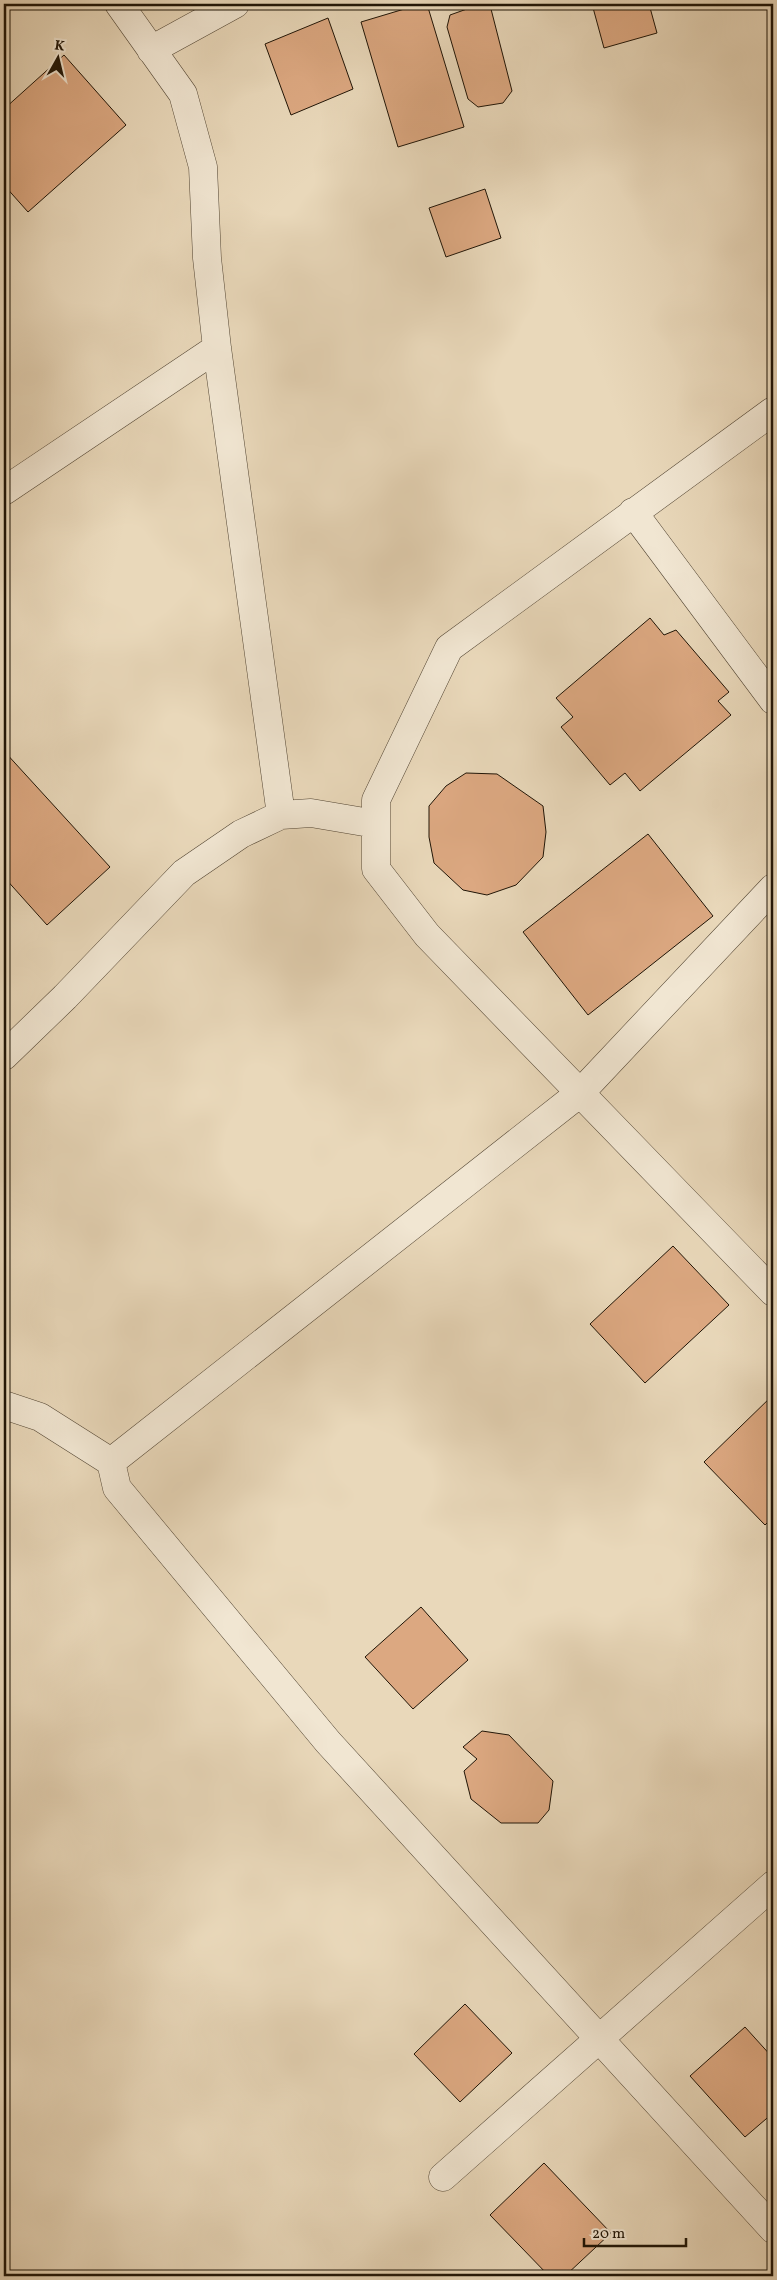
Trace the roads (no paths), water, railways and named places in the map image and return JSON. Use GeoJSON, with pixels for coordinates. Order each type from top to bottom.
{"type":"FeatureCollection","features":[{"type":"Feature","properties":{"kind":"street"},"geometry":{"type":"LineString","coordinates":[[119,4],[183,94],[203,167],[207,258],[217,348],[281,815]]}},
{"type":"Feature","properties":{"kind":"street"},"geometry":{"type":"LineString","coordinates":[[151,50],[235,4]]}},
{"type":"Feature","properties":{"kind":"street"},"geometry":{"type":"LineString","coordinates":[[4,491],[217,348]]}},
{"type":"Feature","properties":{"kind":"street"},"geometry":{"type":"LineString","coordinates":[[773,411],[449,648],[376,800],[376,869],[426,935],[773,1292]]}},
{"type":"Feature","properties":{"kind":"street"},"geometry":{"type":"LineString","coordinates":[[633,512],[773,700]]}},
{"type":"Feature","properties":{"kind":"street"},"geometry":{"type":"LineString","coordinates":[[4,1056],[65,997],[184,873],[241,834],[281,815],[311,813],[376,824]]}},
{"type":"Feature","properties":{"kind":"street"},"geometry":{"type":"LineString","coordinates":[[111,1462],[580,1093],[773,888]]}},
{"type":"Feature","properties":{"kind":"street"},"geometry":{"type":"LineString","coordinates":[[4,1406],[40,1416],[111,1462],[117,1488],[328,1742],[601,2038],[773,2230]]}},
{"type":"Feature","properties":{"kind":"street"},"geometry":{"type":"LineString","coordinates":[[443,2177],[773,1885]]}}]}
